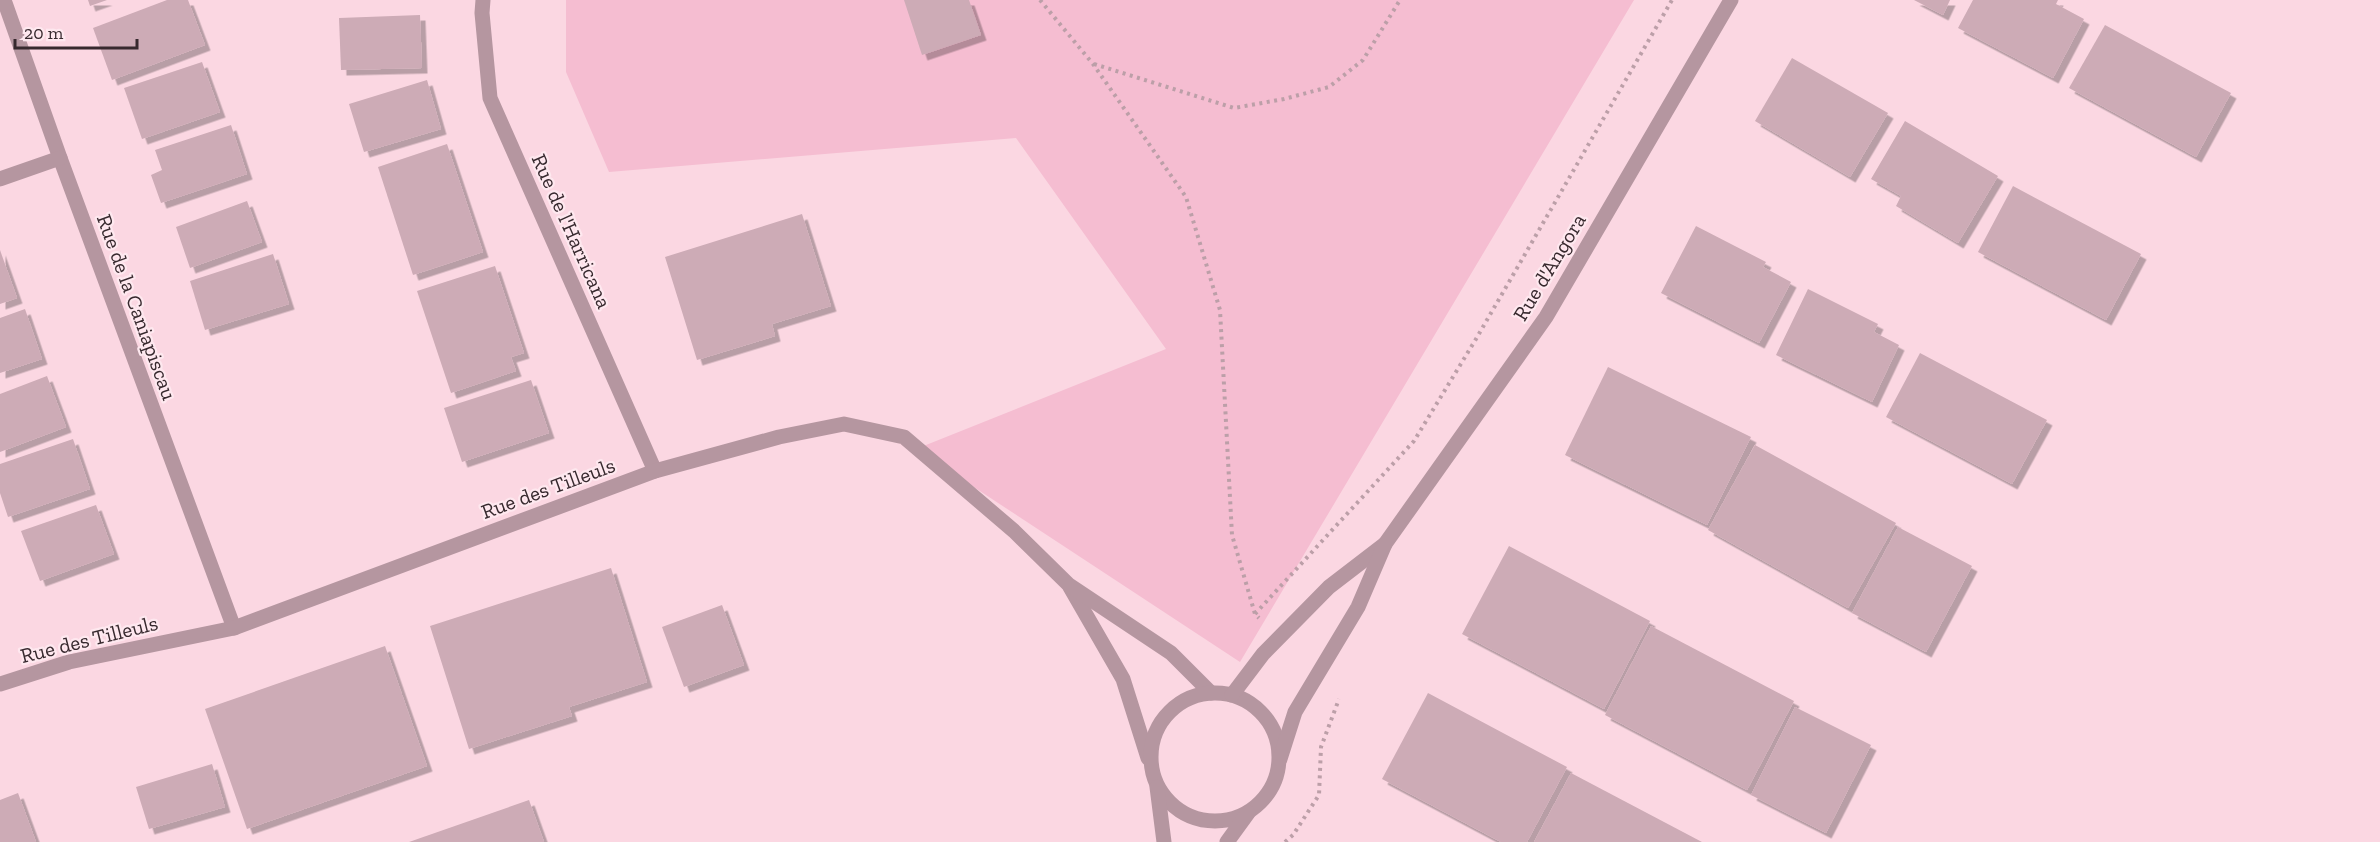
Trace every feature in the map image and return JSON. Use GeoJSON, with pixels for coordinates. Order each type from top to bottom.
{"type":"FeatureCollection","features":[{"type":"Feature","properties":{"kind":"street","name":"Rue de la Caniapiscau"},"geometry":{"type":"LineString","coordinates":[[4,0],[234,628]]}},
{"type":"Feature","properties":{"kind":"street","name":"Rue de l'Harricana"},"geometry":{"type":"LineString","coordinates":[[483,0],[482,12],[490,98],[655,471]]}},
{"type":"Feature","properties":{"kind":"street","name":"Rue d'Angora"},"geometry":{"type":"LineString","coordinates":[[1280,759],[1295,712],[1358,607],[1385,544],[1546,317],[1731,0]]}},
{"type":"Feature","properties":{"kind":"street"},"geometry":{"type":"LineString","coordinates":[[0,179],[60,158]]}},
{"type":"Feature","properties":{"kind":"street","name":"Rue des Tilleuls"},"geometry":{"type":"LineString","coordinates":[[0,684],[69,662],[234,628],[655,471],[779,437],[844,424],[904,437],[1014,531],[1069,585],[1172,653],[1210,693]]}},
{"type":"Feature","properties":{"kind":"street","name":"Rue d'Angora"},"geometry":{"type":"LineString","coordinates":[[1232,695],[1263,654],[1329,586],[1385,544]]}},
{"type":"Feature","properties":{"kind":"street","name":"Rue des Tilleuls"},"geometry":{"type":"LineString","coordinates":[[1069,585],[1123,679],[1151,767]]}},
{"type":"Feature","properties":{"kind":"street"},"geometry":{"type":"LineString","coordinates":[[1164,842],[1157,787],[1151,767],[1151,746],[1158,726],[1172,710],[1189,698],[1210,693],[1232,695],[1252,704],[1267,718],[1277,738],[1280,759],[1276,779],[1265,798],[1249,812],[1227,842]]}},
{"type":"Feature","properties":{"kind":"street"},"geometry":{"type":"LineString","coordinates":[[1157,787],[1170,804],[1188,816],[1208,822],[1229,820],[1249,812]]}},
{"type":"Feature","properties":{"kind":"path"},"geometry":{"type":"LineString","coordinates":[[1040,0],[1093,64],[1186,197],[1220,310],[1232,536],[1255,614],[1414,441],[1476,339],[1672,0]]}},
{"type":"Feature","properties":{"kind":"path"},"geometry":{"type":"LineString","coordinates":[[1093,64],[1234,108],[1284,99],[1329,87],[1363,60],[1400,0]]}},
{"type":"Feature","properties":{"kind":"path"},"geometry":{"type":"LineString","coordinates":[[1285,842],[1293,835],[1319,795],[1321,747],[1342,691]]}},
{"type":"Feature","properties":{"kind":"shaded area"},"geometry":{"type":"Polygon","coordinates":[[[566,0],[1634,0],[1240,662],[916,449],[1166,349],[1016,138],[609,172],[566,72],[566,0]]]}},
{"type":"Feature","properties":{"kind":"building"},"geometry":{"type":"Polygon","coordinates":[[[88,0],[107,0],[90,6],[88,0]]]}},
{"type":"Feature","properties":{"kind":"building"},"geometry":{"type":"Polygon","coordinates":[[[167,0],[188,0],[205,45],[112,80],[93,28],[167,0]]]}},
{"type":"Feature","properties":{"kind":"building"},"geometry":{"type":"Polygon","coordinates":[[[904,0],[969,0],[981,35],[922,55],[904,0]]]}},
{"type":"Feature","properties":{"kind":"building"},"geometry":{"type":"Polygon","coordinates":[[[1914,0],[1950,0],[1943,15],[1914,0]]]}},
{"type":"Feature","properties":{"kind":"building"},"geometry":{"type":"Polygon","coordinates":[[[1973,0],[2058,0],[2056,4],[2084,19],[2053,78],[1958,28],[1973,0]]]}},
{"type":"Feature","properties":{"kind":"building"},"geometry":{"type":"Polygon","coordinates":[[[420,15],[422,68],[341,70],[339,18],[420,15]]]}},
{"type":"Feature","properties":{"kind":"building"},"geometry":{"type":"Polygon","coordinates":[[[2105,25],[2231,93],[2196,157],[2069,88],[2105,25]]]}},
{"type":"Feature","properties":{"kind":"building"},"geometry":{"type":"Polygon","coordinates":[[[1792,58],[1888,113],[1850,177],[1755,121],[1792,58]]]}},
{"type":"Feature","properties":{"kind":"building"},"geometry":{"type":"Polygon","coordinates":[[[202,62],[220,112],[142,139],[124,88],[202,62]]]}},
{"type":"Feature","properties":{"kind":"building"},"geometry":{"type":"Polygon","coordinates":[[[427,80],[441,129],[364,152],[349,104],[427,80]]]}},
{"type":"Feature","properties":{"kind":"building"},"geometry":{"type":"Polygon","coordinates":[[[1905,121],[1998,176],[1958,243],[1896,206],[1901,196],[1871,179],[1905,121]]]}},
{"type":"Feature","properties":{"kind":"building"},"geometry":{"type":"Polygon","coordinates":[[[231,125],[247,174],[161,203],[151,175],[162,170],[155,150],[231,125]]]}},
{"type":"Feature","properties":{"kind":"building"},"geometry":{"type":"Polygon","coordinates":[[[447,144],[483,252],[413,275],[378,167],[447,144]]]}},
{"type":"Feature","properties":{"kind":"building"},"geometry":{"type":"Polygon","coordinates":[[[2013,186],[2141,254],[2106,320],[1978,252],[2013,186]]]}},
{"type":"Feature","properties":{"kind":"building"},"geometry":{"type":"Polygon","coordinates":[[[247,201],[262,242],[190,268],[176,227],[247,201]]]}},
{"type":"Feature","properties":{"kind":"building"},"geometry":{"type":"Polygon","coordinates":[[[802,214],[831,306],[772,324],[775,336],[697,360],[665,257],[802,214]]]}},
{"type":"Feature","properties":{"kind":"building"},"geometry":{"type":"Polygon","coordinates":[[[1696,226],[1766,262],[1763,267],[1791,282],[1759,343],[1661,293],[1696,226]]]}},
{"type":"Feature","properties":{"kind":"building"},"geometry":{"type":"Polygon","coordinates":[[[0,250],[17,298],[0,304],[0,250]]]}},
{"type":"Feature","properties":{"kind":"building"},"geometry":{"type":"Polygon","coordinates":[[[273,254],[289,304],[205,330],[190,281],[273,254]]]}},
{"type":"Feature","properties":{"kind":"building"},"geometry":{"type":"Polygon","coordinates":[[[495,266],[524,353],[511,357],[516,371],[451,393],[417,291],[495,266]]]}},
{"type":"Feature","properties":{"kind":"building"},"geometry":{"type":"Polygon","coordinates":[[[1808,289],[1878,324],[1874,332],[1899,345],[1872,402],[1776,355],[1808,289]]]}},
{"type":"Feature","properties":{"kind":"building"},"geometry":{"type":"Polygon","coordinates":[[[25,309],[42,359],[0,373],[0,318],[25,309]]]}},
{"type":"Feature","properties":{"kind":"building"},"geometry":{"type":"Polygon","coordinates":[[[1920,353],[2047,420],[2012,484],[1886,417],[1920,353]]]}},
{"type":"Feature","properties":{"kind":"building"},"geometry":{"type":"Polygon","coordinates":[[[1608,367],[1751,437],[1707,525],[1565,455],[1608,367]]]}},
{"type":"Feature","properties":{"kind":"building"},"geometry":{"type":"Polygon","coordinates":[[[47,376],[66,427],[0,452],[0,394],[47,376]]]}},
{"type":"Feature","properties":{"kind":"building"},"geometry":{"type":"Polygon","coordinates":[[[531,380],[549,433],[462,462],[444,408],[531,380]]]}},
{"type":"Feature","properties":{"kind":"building"},"geometry":{"type":"Polygon","coordinates":[[[73,439],[90,489],[8,517],[0,493],[0,464],[73,439]]]}},
{"type":"Feature","properties":{"kind":"building"},"geometry":{"type":"Polygon","coordinates":[[[1755,445],[1896,523],[1848,608],[1708,530],[1755,445]]]}},
{"type":"Feature","properties":{"kind":"building"},"geometry":{"type":"Polygon","coordinates":[[[96,505],[114,554],[40,581],[21,531],[96,505]]]}},
{"type":"Feature","properties":{"kind":"building"},"geometry":{"type":"Polygon","coordinates":[[[1898,527],[1972,566],[1926,652],[1852,613],[1898,527]]]}},
{"type":"Feature","properties":{"kind":"building"},"geometry":{"type":"Polygon","coordinates":[[[1509,546],[1650,621],[1604,709],[1462,634],[1509,546]]]}},
{"type":"Feature","properties":{"kind":"building"},"geometry":{"type":"Polygon","coordinates":[[[611,568],[647,682],[569,707],[572,716],[469,749],[430,626],[611,568]]]}},
{"type":"Feature","properties":{"kind":"building"},"geometry":{"type":"Polygon","coordinates":[[[722,605],[744,665],[684,687],[662,627],[722,605]]]}},
{"type":"Feature","properties":{"kind":"building"},"geometry":{"type":"Polygon","coordinates":[[[1651,626],[1794,701],[1747,790],[1605,715],[1651,626]]]}},
{"type":"Feature","properties":{"kind":"building"},"geometry":{"type":"Polygon","coordinates":[[[385,646],[427,766],[247,829],[205,709],[385,646]]]}},
{"type":"Feature","properties":{"kind":"building"},"geometry":{"type":"Polygon","coordinates":[[[1428,693],[1567,767],[1527,842],[1501,842],[1382,779],[1428,693]]]}},
{"type":"Feature","properties":{"kind":"building"},"geometry":{"type":"Polygon","coordinates":[[[1795,707],[1871,745],[1826,833],[1751,795],[1795,707]]]}},
{"type":"Feature","properties":{"kind":"building"},"geometry":{"type":"Polygon","coordinates":[[[212,764],[225,807],[149,829],[136,787],[212,764]]]}},
{"type":"Feature","properties":{"kind":"building"},"geometry":{"type":"Polygon","coordinates":[[[1571,773],[1702,842],[1534,842],[1571,773]]]}},
{"type":"Feature","properties":{"kind":"building"},"geometry":{"type":"Polygon","coordinates":[[[18,793],[36,842],[0,842],[0,800],[18,793]]]}},
{"type":"Feature","properties":{"kind":"building"},"geometry":{"type":"Polygon","coordinates":[[[529,800],[544,842],[409,842],[529,800]]]}}]}
